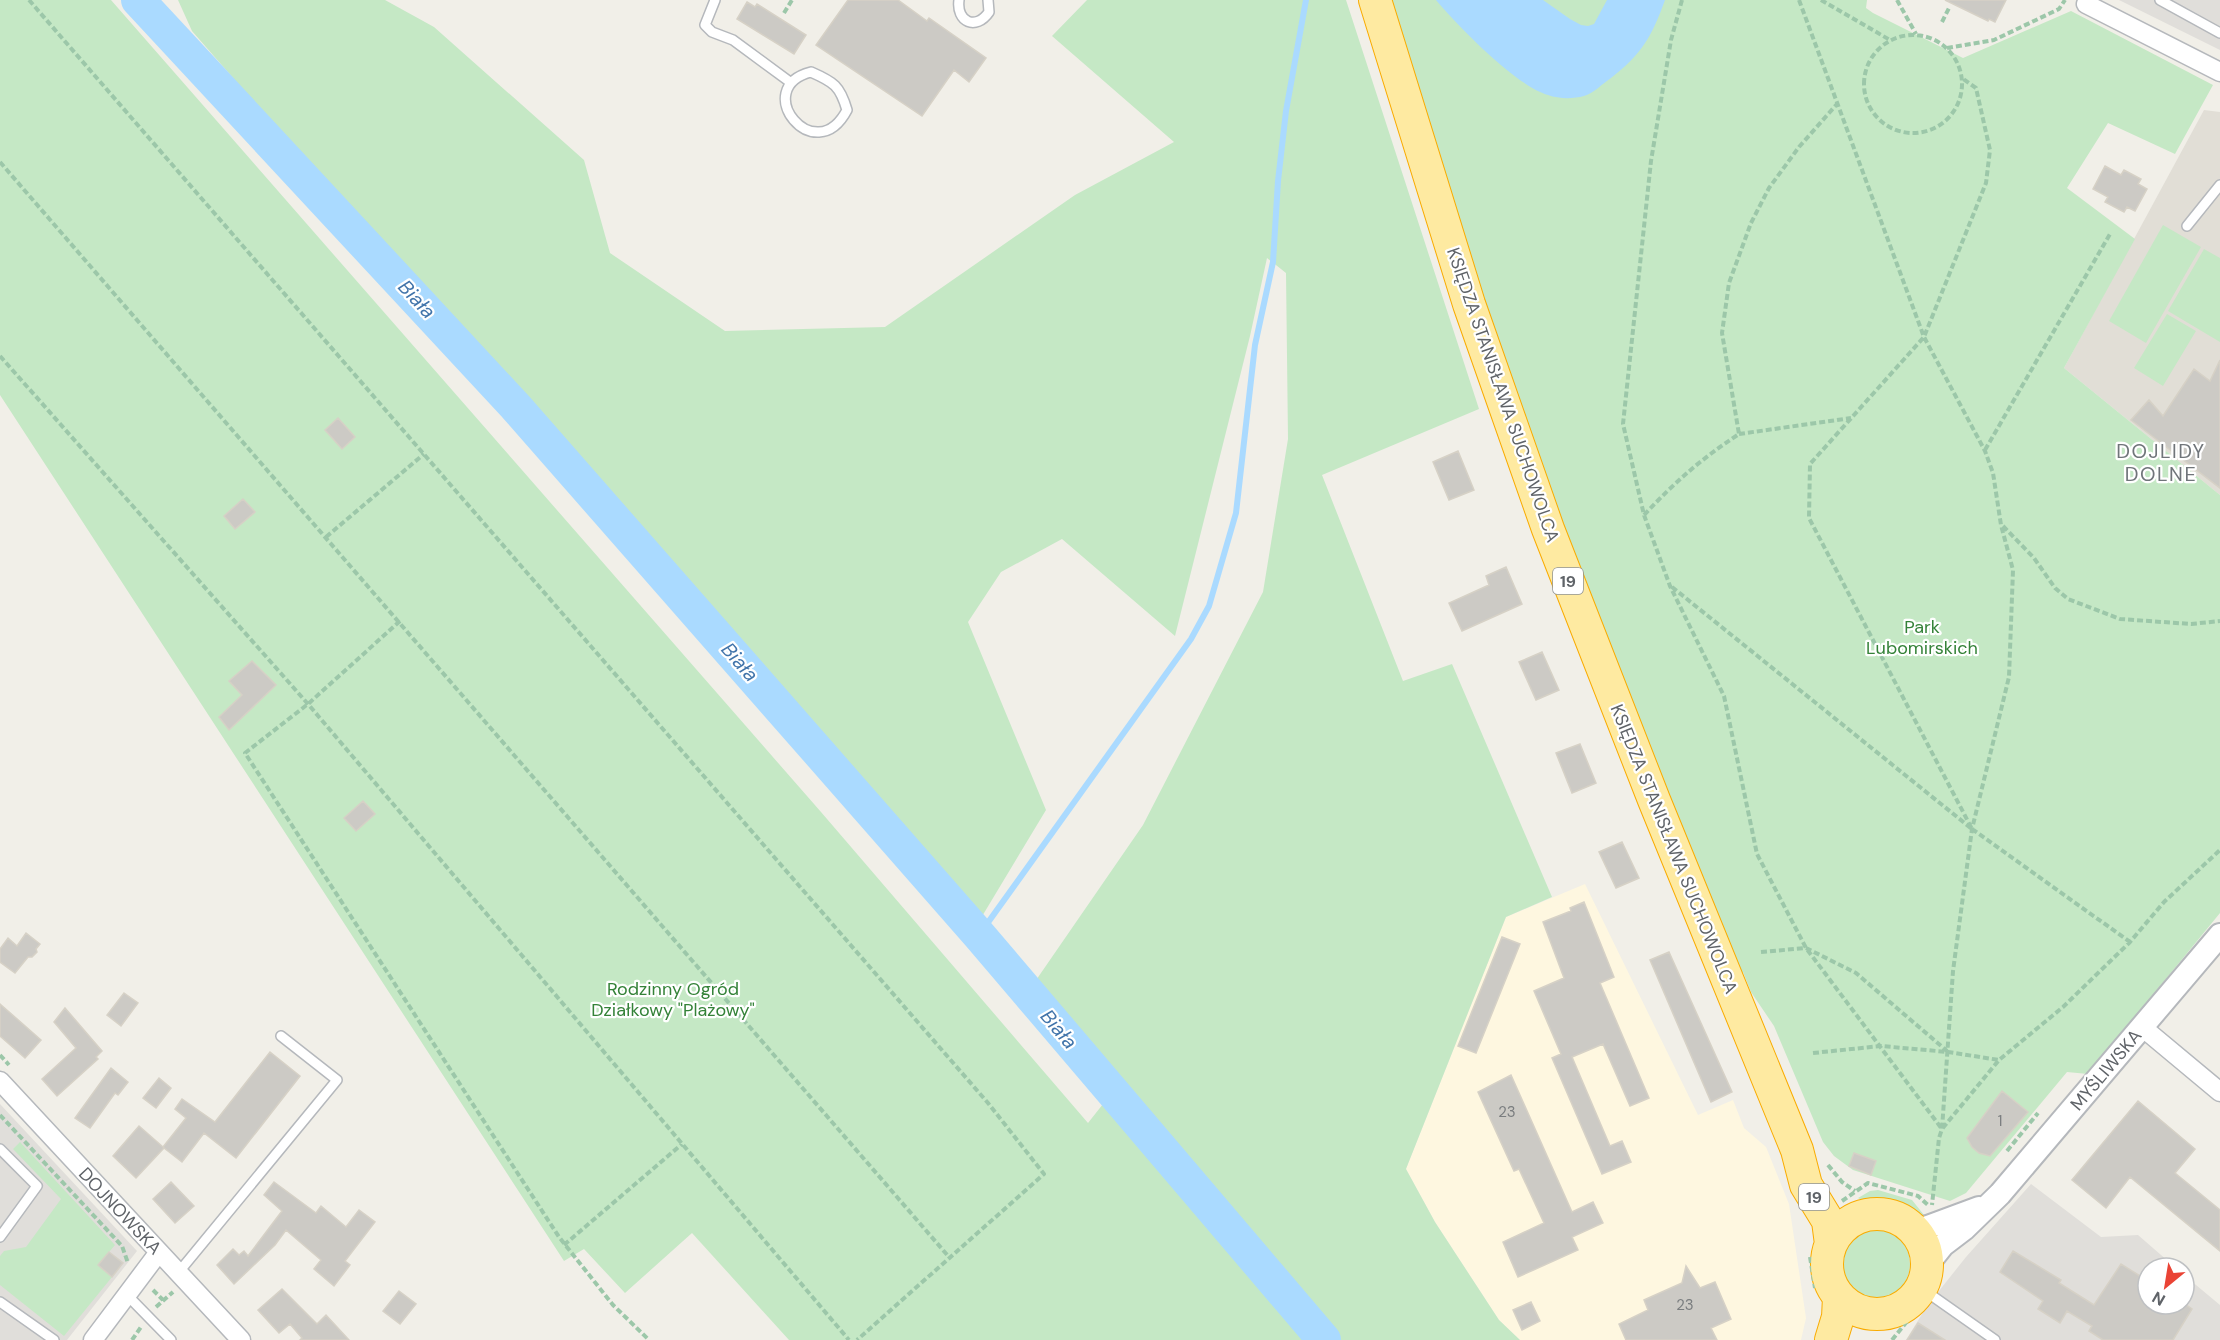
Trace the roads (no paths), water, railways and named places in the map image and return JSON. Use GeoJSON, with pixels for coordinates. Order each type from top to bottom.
{"type":"FeatureCollection","features":[{"type":"Feature","properties":{"kind":"highway","name":"KSIĘDZA STANISŁAWA SUCHOWOLCA"},"geometry":{"type":"LineString","coordinates":[[1375,0],[1469,304],[1548,529],[1645,778],[1797,1150],[1806,1185],[1828,1221],[1831,1244]]}},
{"type":"Feature","properties":{"kind":"highway","name":"KSIĘDZA STANISŁAWA SUCHOWOLCA"},"geometry":{"type":"LineString","coordinates":[[1797,1150],[1842,1201],[1861,1217]]}},
{"type":"Feature","properties":{"kind":"highway"},"geometry":{"type":"LineString","coordinates":[[1831,1244],[1844,1226],[1861,1217],[1883,1214],[1902,1221],[1910,1227],[1921,1240],[1925,1251],[1924,1276],[1904,1306],[1892,1312],[1874,1314],[1854,1308],[1839,1297]]}},
{"type":"Feature","properties":{"kind":"highway","name":"19"},"geometry":{"type":"LineString","coordinates":[[1831,1244],[1827,1261],[1828,1272],[1839,1297],[1838,1317],[1831,1340]]}},
{"type":"Feature","properties":{"kind":"highway"},"geometry":{"type":"LineString","coordinates":[[1853,1340],[1874,1314]]}},
{"type":"Feature","properties":{"kind":"street"},"geometry":{"type":"LineString","coordinates":[[2083,2],[2220,72]]}},
{"type":"Feature","properties":{"kind":"street","name":"MYŚLIWSKA"},"geometry":{"type":"LineString","coordinates":[[1924,1276],[1943,1245],[1991,1203],[2220,935]]}},
{"type":"Feature","properties":{"kind":"street"},"geometry":{"type":"LineString","coordinates":[[2142,1027],[2220,1092]]}},
{"type":"Feature","properties":{"kind":"street","name":"DOJNOWSKA"},"geometry":{"type":"LineString","coordinates":[[0,1081],[241,1340]]}},
{"type":"Feature","properties":{"kind":"street","name":"MYŚLIWSKA"},"geometry":{"type":"LineString","coordinates":[[1910,1227],[1925,1228],[1991,1203]]}},
{"type":"Feature","properties":{"kind":"street"},"geometry":{"type":"LineString","coordinates":[[93,1340],[159,1252]]}},
{"type":"Feature","properties":{"kind":"lane"},"geometry":{"type":"LineString","coordinates":[[715,0],[705,25],[712,32],[733,40],[790,82]]}},
{"type":"Feature","properties":{"kind":"lane"},"geometry":{"type":"LineString","coordinates":[[959,0],[958,9],[961,16],[968,22],[984,19],[989,12],[988,0]]}},
{"type":"Feature","properties":{"kind":"lane"},"geometry":{"type":"LineString","coordinates":[[2160,0],[2220,33]]}},
{"type":"Feature","properties":{"kind":"lane"},"geometry":{"type":"LineString","coordinates":[[811,72],[833,83],[839,88],[847,110],[841,122],[833,128],[819,132],[805,130],[792,121],[786,105],[790,82],[798,75],[811,72]]}},
{"type":"Feature","properties":{"kind":"lane"},"geometry":{"type":"LineString","coordinates":[[2187,226],[2220,185]]}},
{"type":"Feature","properties":{"kind":"lane"},"geometry":{"type":"LineString","coordinates":[[178,1273],[337,1080],[281,1036]]}},
{"type":"Feature","properties":{"kind":"lane"},"geometry":{"type":"LineString","coordinates":[[0,1149],[37,1186],[0,1237]]}},
{"type":"Feature","properties":{"kind":"lane"},"geometry":{"type":"LineString","coordinates":[[1924,1276],[1995,1340]]}},
{"type":"Feature","properties":{"kind":"lane"},"geometry":{"type":"LineString","coordinates":[[127,1295],[171,1340]]}},
{"type":"Feature","properties":{"kind":"lane"},"geometry":{"type":"LineString","coordinates":[[0,1302],[54,1340]]}},
{"type":"Feature","properties":{"kind":"water"},"geometry":{"type":"Polygon","coordinates":[[[1436,0],[1543,0],[1570,19],[1588,26],[1594,24],[1607,0],[1665,0],[1645,44],[1631,61],[1591,93],[1566,98],[1548,95],[1535,89],[1504,68],[1458,25],[1436,0]]]}},
{"type":"Feature","properties":{"kind":"waterway","name":"Biała"},"geometry":{"type":"LineString","coordinates":[[138,0],[515,406],[979,935],[1324,1340]]}},
{"type":"Feature","properties":{"kind":"waterway"},"geometry":{"type":"LineString","coordinates":[[979,935],[1191,639],[1209,606],[1236,513],[1255,345],[1273,262],[1278,181],[1286,111],[1306,0]]}},
{"type":"Feature","properties":{"kind":"district","name":"DOJLIDY DOLNE"},"geometry":{"type":"Point","coordinates":[2161,462]}},
{"type":"Feature","properties":{"kind":"park label","name":"Park Lubomirskich"},"geometry":{"type":"Point","coordinates":[1922,637]}},
{"type":"Feature","properties":{"kind":"park label","name":"Rodzinny Ogród Działkowy \"Plażowy\""},"geometry":{"type":"Point","coordinates":[673,999]}}]}
